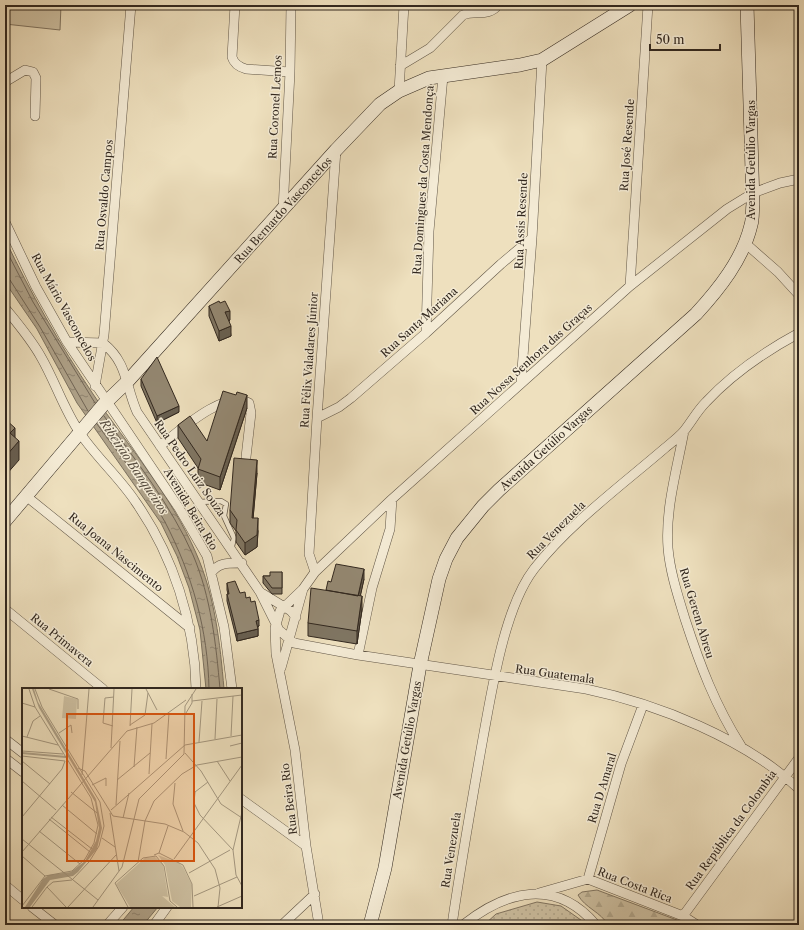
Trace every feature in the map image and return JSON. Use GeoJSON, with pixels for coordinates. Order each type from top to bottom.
{"type":"FeatureCollection","features":[{"type":"Feature","properties":{"kind":"main road","name":"Rua Bernardo Vasconcelos"},"geometry":{"type":"LineString","coordinates":[[5,521],[106,402],[127,382],[336,150],[380,104],[414,83],[443,76],[520,65],[542,60],[630,5]]}},
{"type":"Feature","properties":{"kind":"main road","name":"Avenida Getúlio Vargas"},"geometry":{"type":"LineString","coordinates":[[370,925],[385,868],[420,665],[439,579],[446,559],[465,527],[499,490],[696,314],[713,296],[727,276],[745,243],[752,225],[753,193],[748,6]]}},
{"type":"Feature","properties":{"kind":"street","name":"Rua Osvaldo Campos"},"geometry":{"type":"LineString","coordinates":[[95,386],[103,343],[131,5]]}},
{"type":"Feature","properties":{"kind":"street"},"geometry":{"type":"LineString","coordinates":[[235,5],[233,61],[240,67],[246,69],[290,72]]}},
{"type":"Feature","properties":{"kind":"street","name":"Rua Coronel Lemos"},"geometry":{"type":"LineString","coordinates":[[282,210],[290,72],[291,5]]}},
{"type":"Feature","properties":{"kind":"street"},"geometry":{"type":"LineString","coordinates":[[399,91],[404,5]]}},
{"type":"Feature","properties":{"kind":"street"},"geometry":{"type":"LineString","coordinates":[[400,66],[430,48],[463,15],[468,13],[489,12],[498,5]]}},
{"type":"Feature","properties":{"kind":"street","name":"Rua José Resende"},"geometry":{"type":"LineString","coordinates":[[630,286],[648,5]]}},
{"type":"Feature","properties":{"kind":"street","name":"Rua Assis Resende"},"geometry":{"type":"LineString","coordinates":[[521,383],[532,238],[542,60]]}},
{"type":"Feature","properties":{"kind":"street"},"geometry":{"type":"LineString","coordinates":[[5,82],[25,70],[33,72],[36,78],[35,116]]}},
{"type":"Feature","properties":{"kind":"street","name":"Rua Domingues da Costa Mendonça"},"geometry":{"type":"LineString","coordinates":[[426,333],[429,231],[443,76]]}},
{"type":"Feature","properties":{"kind":"street","name":"Rua Félix Valadares Júnior"},"geometry":{"type":"LineString","coordinates":[[315,572],[309,554],[316,418],[336,150]]}},
{"type":"Feature","properties":{"kind":"street","name":"Rua Nossa Senhora das Graças"},"geometry":{"type":"LineString","coordinates":[[283,607],[303,589],[315,572],[392,499],[630,286],[722,213],[753,193],[780,183],[799,179]]}},
{"type":"Feature","properties":{"kind":"street","name":"Rua Mário Vasconcelos"},"geometry":{"type":"LineString","coordinates":[[5,222],[36,287],[67,342],[106,402]]}},
{"type":"Feature","properties":{"kind":"street","name":"Rua Santa Mariana"},"geometry":{"type":"LineString","coordinates":[[316,418],[339,407],[351,398],[532,238]]}},
{"type":"Feature","properties":{"kind":"street"},"geometry":{"type":"LineString","coordinates":[[745,243],[778,272],[799,295]]}},
{"type":"Feature","properties":{"kind":"street"},"geometry":{"type":"LineString","coordinates":[[5,308],[28,337],[83,429],[136,501],[154,533],[176,580],[190,628],[194,651],[196,688]]}},
{"type":"Feature","properties":{"kind":"street","name":"Rua Venezuela"},"geometry":{"type":"LineString","coordinates":[[452,925],[460,868],[495,677],[519,593],[534,569],[551,549],[621,484],[684,431],[691,419],[705,402],[732,377],[763,353],[799,333]]}},
{"type":"Feature","properties":{"kind":"street"},"geometry":{"type":"LineString","coordinates":[[67,342],[103,343]]}},
{"type":"Feature","properties":{"kind":"street","name":"Rua Pedro Luiz Souza"},"geometry":{"type":"LineString","coordinates":[[103,343],[118,357],[122,364],[137,412],[242,563]]}},
{"type":"Feature","properties":{"kind":"street"},"geometry":{"type":"LineString","coordinates":[[160,446],[198,417],[227,401],[245,400],[249,403],[251,413],[246,457]]}},
{"type":"Feature","properties":{"kind":"street","name":"Avenida Beira Rio"},"geometry":{"type":"LineString","coordinates":[[106,402],[179,508],[207,556],[224,626],[232,688]]}},
{"type":"Feature","properties":{"kind":"street","name":"Rua Gerem Abreu"},"geometry":{"type":"LineString","coordinates":[[684,431],[668,531],[668,548],[671,568],[703,672],[729,728],[741,746]]}},
{"type":"Feature","properties":{"kind":"street","name":"Rua Joana Nascimento"},"geometry":{"type":"LineString","coordinates":[[26,496],[190,628]]}},
{"type":"Feature","properties":{"kind":"street"},"geometry":{"type":"LineString","coordinates":[[358,655],[372,588],[390,529],[392,499]]}},
{"type":"Feature","properties":{"kind":"street"},"geometry":{"type":"LineString","coordinates":[[799,528],[799,539]]}},
{"type":"Feature","properties":{"kind":"street"},"geometry":{"type":"LineString","coordinates":[[207,556],[214,562],[222,562],[229,558],[232,550]]}},
{"type":"Feature","properties":{"kind":"street"},"geometry":{"type":"LineString","coordinates":[[211,573],[214,568],[222,564],[242,563]]}},
{"type":"Feature","properties":{"kind":"street","name":"Rua Beira Rio"},"geometry":{"type":"LineString","coordinates":[[242,563],[260,592],[279,630],[288,639]]}},
{"type":"Feature","properties":{"kind":"street","name":"Rua Nossa Senhora das Graças"},"geometry":{"type":"LineString","coordinates":[[294,621],[303,589]]}},
{"type":"Feature","properties":{"kind":"street","name":"Rua Beira Rio"},"geometry":{"type":"LineString","coordinates":[[260,592],[291,611],[294,621],[281,670]]}},
{"type":"Feature","properties":{"kind":"street"},"geometry":{"type":"LineString","coordinates":[[275,622],[283,607]]}},
{"type":"Feature","properties":{"kind":"street","name":"Rua Primavera"},"geometry":{"type":"LineString","coordinates":[[5,609],[102,688]]}},
{"type":"Feature","properties":{"kind":"street"},"geometry":{"type":"LineString","coordinates":[[275,622],[294,621]]}},
{"type":"Feature","properties":{"kind":"street","name":"Rua Beira Rio"},"geometry":{"type":"LineString","coordinates":[[275,622],[276,649],[295,750],[306,846],[319,925]]}},
{"type":"Feature","properties":{"kind":"street","name":"Rua Guatemala"},"geometry":{"type":"LineString","coordinates":[[288,639],[298,645],[495,677],[586,690],[623,698],[741,746],[786,777],[799,789]]}},
{"type":"Feature","properties":{"kind":"street","name":"Rua D Amaral"},"geometry":{"type":"LineString","coordinates":[[588,880],[621,764],[643,705]]}},
{"type":"Feature","properties":{"kind":"street"},"geometry":{"type":"LineString","coordinates":[[5,739],[22,752]]}},
{"type":"Feature","properties":{"kind":"street"},"geometry":{"type":"LineString","coordinates":[[5,758],[22,771]]}},
{"type":"Feature","properties":{"kind":"street","name":"Rua República da Colombia"},"geometry":{"type":"LineString","coordinates":[[683,916],[799,758]]}},
{"type":"Feature","properties":{"kind":"street"},"geometry":{"type":"LineString","coordinates":[[242,800],[306,846]]}},
{"type":"Feature","properties":{"kind":"street","name":"Rua Costa Rica"},"geometry":{"type":"LineString","coordinates":[[539,893],[588,880],[683,916],[697,925]]}},
{"type":"Feature","properties":{"kind":"street"},"geometry":{"type":"LineString","coordinates":[[5,885],[22,899]]}},
{"type":"Feature","properties":{"kind":"street"},"geometry":{"type":"LineString","coordinates":[[464,925],[485,909],[502,900],[529,893],[539,893],[567,900],[596,925]]}},
{"type":"Feature","properties":{"kind":"street"},"geometry":{"type":"LineString","coordinates":[[282,925],[315,894]]}},
{"type":"Feature","properties":{"kind":"street"},"geometry":{"type":"LineString","coordinates":[[33,908],[55,925]]}},
{"type":"Feature","properties":{"kind":"street"},"geometry":{"type":"LineString","coordinates":[[107,925],[122,908]]}},
{"type":"Feature","properties":{"kind":"street"},"geometry":{"type":"LineString","coordinates":[[154,925],[166,908]]}},
{"type":"Feature","properties":{"kind":"lane"},"geometry":{"type":"LineString","coordinates":[[196,497],[199,502],[221,501],[226,504],[224,516],[234,538],[232,550]]}},
{"type":"Feature","properties":{"kind":"green space"},"geometry":{"type":"Polygon","coordinates":[[[5,5],[61,5],[60,30],[5,24],[5,5]]]}},
{"type":"Feature","properties":{"kind":"green space"},"geometry":{"type":"Polygon","coordinates":[[[597,890],[688,925],[608,925],[578,895],[582,892],[597,890]]]}},
{"type":"Feature","properties":{"kind":"green space"},"geometry":{"type":"Polygon","coordinates":[[[537,902],[561,906],[588,925],[484,925],[496,914],[537,902]]]}},
{"type":"Feature","properties":{"kind":"water","name":"Ribeirão Banqueiros"},"geometry":{"type":"Polygon","coordinates":[[[5,239],[35,298],[69,357],[106,413],[162,491],[186,532],[196,553],[208,586],[216,620],[224,688],[206,688],[200,630],[189,588],[177,556],[161,523],[77,403],[37,329],[9,288],[5,279],[5,239]]]}},
{"type":"Feature","properties":{"kind":"water"},"geometry":{"type":"Polygon","coordinates":[[[133,908],[157,908],[143,925],[119,925],[133,908]]]}},
{"type":"Feature","properties":{"kind":"building"},"geometry":{"type":"Polygon","coordinates":[[[219,301],[220,303],[225,301],[230,311],[225,312],[231,326],[219,331],[209,306],[219,301]]]}},
{"type":"Feature","properties":{"kind":"building"},"geometry":{"type":"Polygon","coordinates":[[[157,357],[179,406],[157,416],[141,379],[157,357]]]}},
{"type":"Feature","properties":{"kind":"building"},"geometry":{"type":"Polygon","coordinates":[[[223,391],[236,395],[237,392],[247,395],[220,477],[198,469],[201,459],[178,425],[190,416],[207,441],[223,391]]]}},
{"type":"Feature","properties":{"kind":"building"},"geometry":{"type":"Polygon","coordinates":[[[5,419],[15,428],[10,433],[19,441],[5,457],[5,419]]]}},
{"type":"Feature","properties":{"kind":"building"},"geometry":{"type":"Polygon","coordinates":[[[234,458],[257,460],[252,518],[258,518],[257,535],[245,543],[236,530],[237,520],[230,510],[234,458]]]}},
{"type":"Feature","properties":{"kind":"building"},"geometry":{"type":"Polygon","coordinates":[[[336,564],[364,569],[358,596],[326,590],[328,581],[331,582],[336,564]]]}},
{"type":"Feature","properties":{"kind":"building"},"geometry":{"type":"Polygon","coordinates":[[[270,572],[282,572],[282,588],[272,588],[263,576],[270,576],[270,572]]]}},
{"type":"Feature","properties":{"kind":"building"},"geometry":{"type":"Polygon","coordinates":[[[235,581],[240,593],[245,592],[246,598],[250,597],[251,602],[255,601],[259,620],[256,621],[258,629],[237,634],[227,594],[229,594],[227,583],[235,581]]]}},
{"type":"Feature","properties":{"kind":"building"},"geometry":{"type":"Polygon","coordinates":[[[311,588],[362,596],[357,631],[308,623],[311,588]]]}}]}
